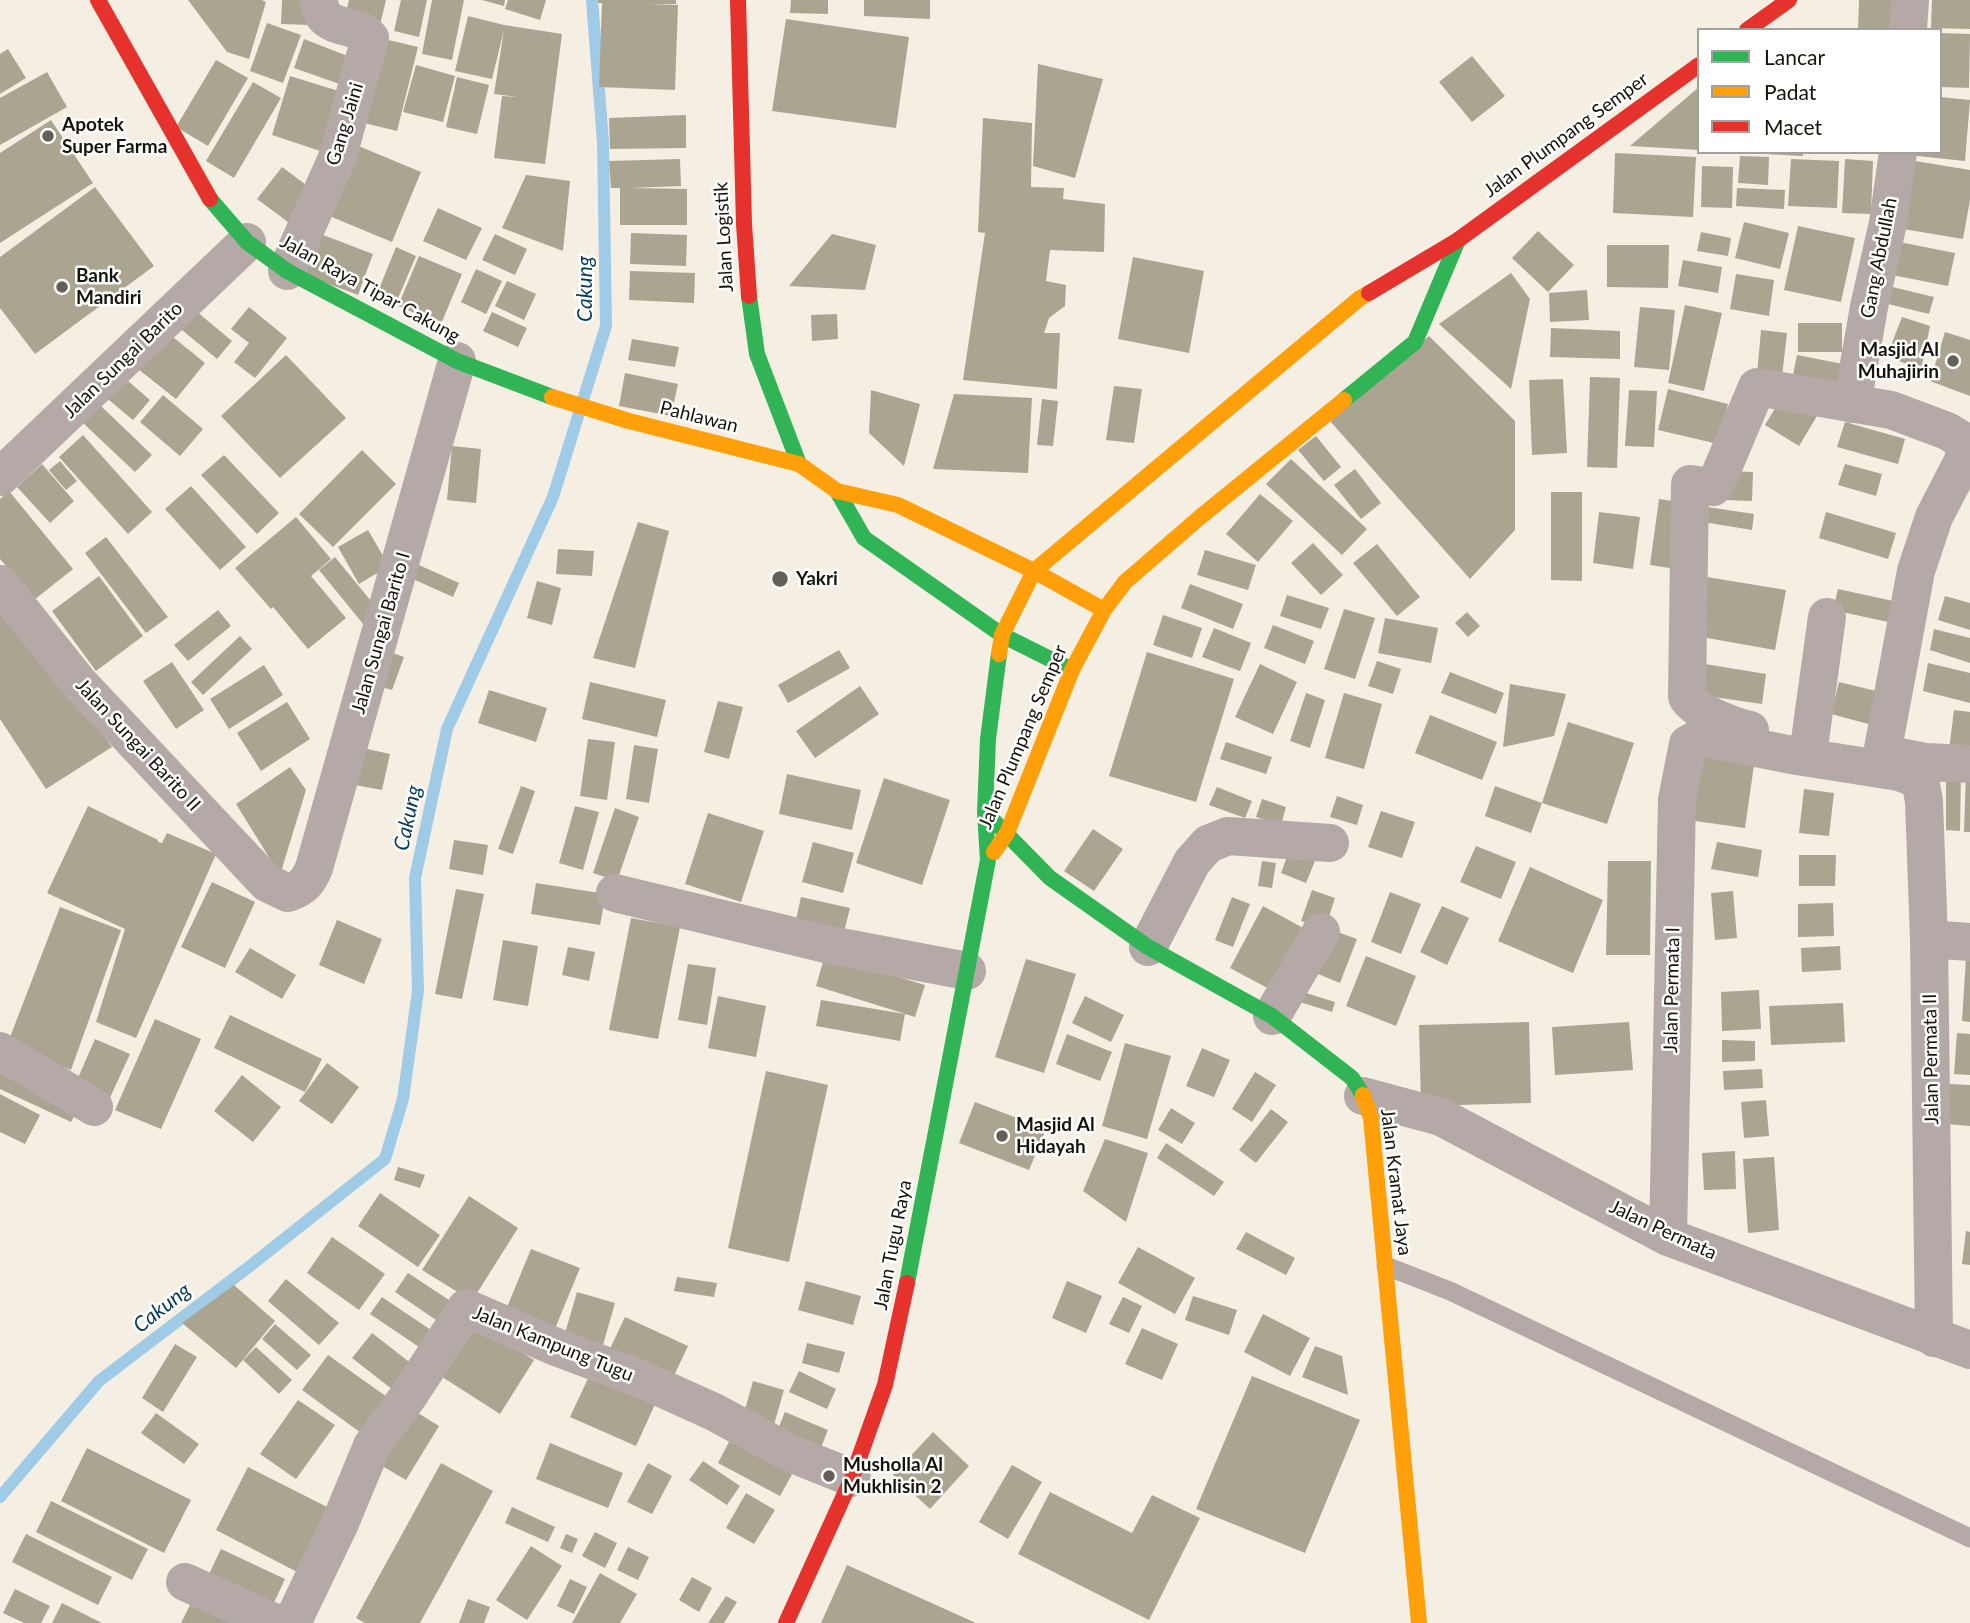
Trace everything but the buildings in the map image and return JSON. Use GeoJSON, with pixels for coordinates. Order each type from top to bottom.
{"type":"FeatureCollection","features":[{"type":"Feature","properties":{"kind":"main road","name":"Jalan Raya Tipar Cakung"},"geometry":{"type":"LineString","coordinates":[[98,0],[212,202],[247,242],[287,271],[457,361],[546,395]]}},
{"type":"Feature","properties":{"kind":"main road","name":"Jalan Logistik"},"geometry":{"type":"LineString","coordinates":[[738,0],[743,210],[749,302],[757,354],[799,464]]}},
{"type":"Feature","properties":{"kind":"main road"},"geometry":{"type":"LineString","coordinates":[[1751,28],[1789,0]]}},
{"type":"Feature","properties":{"kind":"main road","name":"Jalan Plumpang Semper"},"geometry":{"type":"LineString","coordinates":[[988,860],[985,811],[988,739],[1002,635],[1034,570],[1360,298],[1458,240],[1697,66]]}},
{"type":"Feature","properties":{"kind":"main road","name":"Jalan Plumpang Semper"},"geometry":{"type":"LineString","coordinates":[[988,860],[1007,833],[1072,670],[1104,610],[1125,582],[1199,518],[1415,342],[1458,240]]}},
{"type":"Feature","properties":{"kind":"main road","name":"Pahlawan"},"geometry":{"type":"LineString","coordinates":[[546,395],[629,421],[799,464],[837,491],[898,505],[1034,570],[1104,610]]}},
{"type":"Feature","properties":{"kind":"main road","name":"Pahlawan"},"geometry":{"type":"LineString","coordinates":[[837,491],[864,538],[1002,635],[1072,670]]}},
{"type":"Feature","properties":{"kind":"main road","name":"Jalan Kramat Jaya"},"geometry":{"type":"LineString","coordinates":[[985,811],[1049,878],[1148,947],[1272,1016],[1352,1078],[1363,1096],[1371,1118],[1419,1623]]}},
{"type":"Feature","properties":{"kind":"main road","name":"Jalan Tugu Raya"},"geometry":{"type":"LineString","coordinates":[[786,1623],[852,1478],[885,1385],[913,1257],[988,860]]}},
{"type":"Feature","properties":{"kind":"street","name":"Gang Jaini"},"geometry":{"type":"LineString","coordinates":[[287,271],[338,156],[370,38],[362,31],[326,18],[318,0]]}},
{"type":"Feature","properties":{"kind":"street"},"geometry":{"type":"LineString","coordinates":[[1908,28],[1910,0]]}},
{"type":"Feature","properties":{"kind":"street","name":"Gang Abdullah"},"geometry":{"type":"LineString","coordinates":[[1852,404],[1869,307],[1888,223],[1898,154]]}},
{"type":"Feature","properties":{"kind":"street","name":"Jalan Sungai Barito"},"geometry":{"type":"LineString","coordinates":[[0,477],[247,242]]}},
{"type":"Feature","properties":{"kind":"street","name":"Jalan Sungai Barito I"},"geometry":{"type":"LineString","coordinates":[[288,893],[308,881],[314,867],[457,361]]}},
{"type":"Feature","properties":{"kind":"street"},"geometry":{"type":"LineString","coordinates":[[1882,754],[1916,571],[1934,517],[1965,457],[1962,440],[1947,431],[1891,410],[1757,387],[1716,484],[1713,487],[1690,485],[1687,697],[1702,710],[1734,727],[1925,762],[1970,764]]}},
{"type":"Feature","properties":{"kind":"street","name":"Jalan Sungai Barito II"},"geometry":{"type":"LineString","coordinates":[[0,584],[79,683],[267,884],[288,893]]}},
{"type":"Feature","properties":{"kind":"street"},"geometry":{"type":"LineString","coordinates":[[1810,740],[1827,617]]}},
{"type":"Feature","properties":{"kind":"street","name":"Jalan Permata II"},"geometry":{"type":"LineString","coordinates":[[1688,744],[1701,737],[1899,772],[1920,780],[1924,801],[1929,939],[1934,1338]]}},
{"type":"Feature","properties":{"kind":"street","name":"Jalan Permata I"},"geometry":{"type":"LineString","coordinates":[[1668,1237],[1677,800],[1688,744]]}},
{"type":"Feature","properties":{"kind":"street"},"geometry":{"type":"LineString","coordinates":[[1148,947],[1192,862],[1208,844],[1228,836],[1329,842]]}},
{"type":"Feature","properties":{"kind":"street"},"geometry":{"type":"LineString","coordinates":[[615,893],[830,945],[967,971]]}},
{"type":"Feature","properties":{"kind":"street"},"geometry":{"type":"LineString","coordinates":[[1272,1016],[1321,932]]}},
{"type":"Feature","properties":{"kind":"street"},"geometry":{"type":"LineString","coordinates":[[1929,939],[1970,942]]}},
{"type":"Feature","properties":{"kind":"street"},"geometry":{"type":"LineString","coordinates":[[0,1051],[94,1107]]}},
{"type":"Feature","properties":{"kind":"street","name":"Jalan Permata"},"geometry":{"type":"LineString","coordinates":[[1363,1096],[1441,1117],[1668,1237],[1970,1350]]}},
{"type":"Feature","properties":{"kind":"street","name":"Jalan Kampung Tugu"},"geometry":{"type":"LineString","coordinates":[[292,1623],[340,1523],[372,1446],[467,1308],[556,1347],[641,1379],[714,1412],[790,1453],[852,1478]]}},
{"type":"Feature","properties":{"kind":"street"},"geometry":{"type":"LineString","coordinates":[[185,1582],[276,1623]]}},
{"type":"Feature","properties":{"kind":"lane"},"geometry":{"type":"LineString","coordinates":[[1386,1266],[1450,1290],[1970,1538]]}},
{"type":"Feature","properties":{"kind":"waterway","name":"Cakung"},"geometry":{"type":"LineString","coordinates":[[0,1497],[99,1381],[385,1159],[403,1099],[418,991],[415,878],[447,729],[553,497],[606,326],[603,142],[592,0]]}},
{"type":"Feature","properties":{"kind":"traffic: fast"},"geometry":{"type":"LineString","coordinates":[[210,199],[247,242],[287,271],[457,361],[552,397]]}},
{"type":"Feature","properties":{"kind":"traffic: fast"},"geometry":{"type":"LineString","coordinates":[[1344,400],[1415,342],[1458,240]]}},
{"type":"Feature","properties":{"kind":"traffic: fast"},"geometry":{"type":"LineString","coordinates":[[749,296],[757,354],[799,464]]}},
{"type":"Feature","properties":{"kind":"traffic: fast"},"geometry":{"type":"LineString","coordinates":[[837,491],[864,538],[1002,635],[1072,670]]}},
{"type":"Feature","properties":{"kind":"traffic: fast"},"geometry":{"type":"LineString","coordinates":[[907,1283],[988,860],[985,812],[988,739],[999,654]]}},
{"type":"Feature","properties":{"kind":"traffic: fast"},"geometry":{"type":"LineString","coordinates":[[985,812],[1050,878],[1148,947],[1272,1016],[1352,1078],[1363,1095]]}},
{"type":"Feature","properties":{"kind":"traffic: slow"},"geometry":{"type":"LineString","coordinates":[[999,654],[1002,635],[1034,571],[1369,293]]}},
{"type":"Feature","properties":{"kind":"traffic: slow"},"geometry":{"type":"LineString","coordinates":[[552,397],[629,421],[799,464],[837,491],[898,505],[1034,571],[1104,610]]}},
{"type":"Feature","properties":{"kind":"traffic: slow"},"geometry":{"type":"LineString","coordinates":[[994,852],[1007,833],[1072,670],[1104,610],[1125,582],[1344,400]]}},
{"type":"Feature","properties":{"kind":"traffic: slow"},"geometry":{"type":"LineString","coordinates":[[1363,1095],[1371,1118],[1419,1623]]}},
{"type":"Feature","properties":{"kind":"traffic: jam"},"geometry":{"type":"LineString","coordinates":[[98,0],[210,199]]}},
{"type":"Feature","properties":{"kind":"traffic: jam"},"geometry":{"type":"LineString","coordinates":[[738,0],[744,224],[749,296]]}},
{"type":"Feature","properties":{"kind":"traffic: jam"},"geometry":{"type":"LineString","coordinates":[[1750,28],[1789,0]]}},
{"type":"Feature","properties":{"kind":"traffic: jam"},"geometry":{"type":"LineString","coordinates":[[1369,293],[1458,240],[1697,66]]}},
{"type":"Feature","properties":{"kind":"traffic: jam"},"geometry":{"type":"LineString","coordinates":[[786,1623],[852,1478],[885,1385],[907,1283]]}},
{"type":"Feature","properties":{"kind":"place","name":"Apotek Super Farma"},"geometry":{"type":"Point","coordinates":[48,136]}},
{"type":"Feature","properties":{"kind":"place","name":"Bank Mandiri"},"geometry":{"type":"Point","coordinates":[62,287]}},
{"type":"Feature","properties":{"kind":"place","name":"Masjid Al Muhajirin"},"geometry":{"type":"Point","coordinates":[1953,361]}},
{"type":"Feature","properties":{"kind":"place","name":"Yakri"},"geometry":{"type":"Point","coordinates":[780,579]}},
{"type":"Feature","properties":{"kind":"place","name":"Masjid Al Hidayah"},"geometry":{"type":"Point","coordinates":[1002,1136]}},
{"type":"Feature","properties":{"kind":"place","name":"Musholla Al Mukhlisin 2"},"geometry":{"type":"Point","coordinates":[829,1476]}}]}
